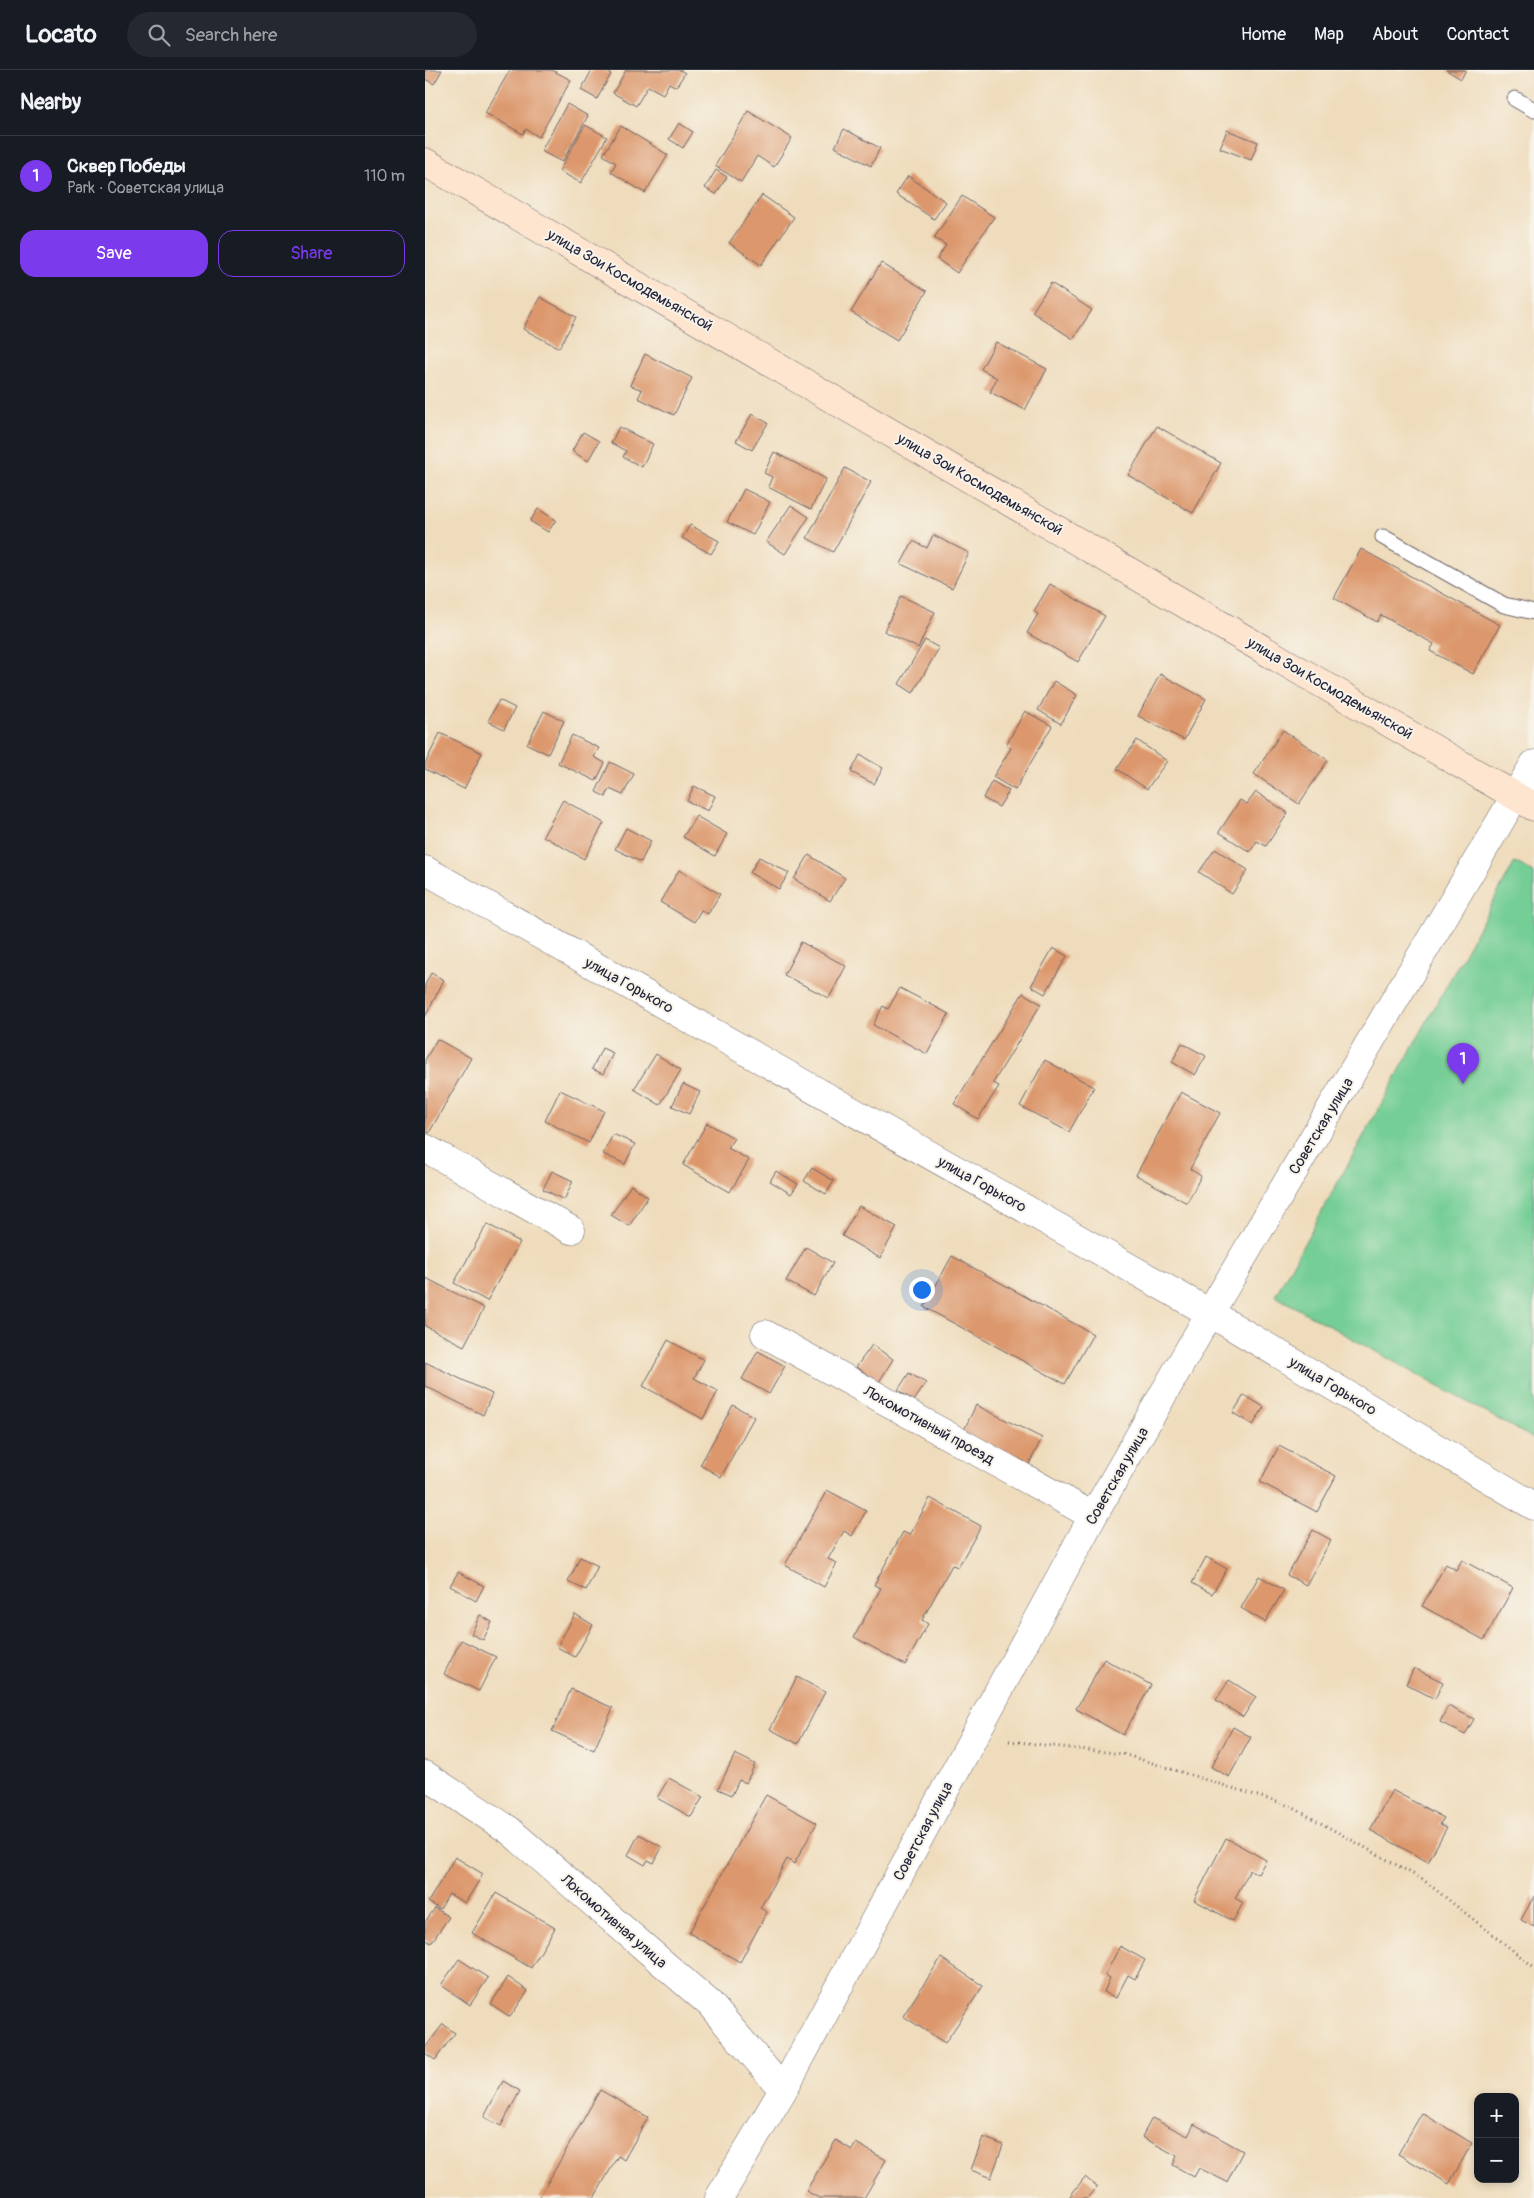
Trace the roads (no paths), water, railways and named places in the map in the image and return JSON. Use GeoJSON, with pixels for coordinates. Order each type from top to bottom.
{"type":"FeatureCollection","features":[{"type":"Feature","properties":{"kind":"street","name":"улица Зои Космодемьянской"},"geometry":{"type":"LineString","coordinates":[[425,162],[1525,802]]}},
{"type":"Feature","properties":{"kind":"street","name":"Советская улица"},"geometry":{"type":"LineString","coordinates":[[719,2198],[783,2090],[1093,1516],[1210,1313],[1525,802],[1534,764]]}},
{"type":"Feature","properties":{"kind":"street","name":"улица Горького"},"geometry":{"type":"LineString","coordinates":[[425,870],[1210,1313],[1534,1506]]}},
{"type":"Feature","properties":{"kind":"street"},"geometry":{"type":"LineString","coordinates":[[425,1148],[571,1230]]}},
{"type":"Feature","properties":{"kind":"street","name":"Локомотивный проезд"},"geometry":{"type":"LineString","coordinates":[[765,1334],[1093,1516]]}},
{"type":"Feature","properties":{"kind":"street","name":"Локомотивная улица"},"geometry":{"type":"LineString","coordinates":[[425,1775],[509,1830],[711,2004],[783,2090]]}},
{"type":"Feature","properties":{"kind":"lane"},"geometry":{"type":"LineString","coordinates":[[1515,98],[1534,110]]}},
{"type":"Feature","properties":{"kind":"lane"},"geometry":{"type":"LineString","coordinates":[[1383,537],[1504,605],[1534,612]]}},
{"type":"Feature","properties":{"kind":"place","name":"Сквер Победы"},"geometry":{"type":"Point","coordinates":[1463,1084]}}]}
